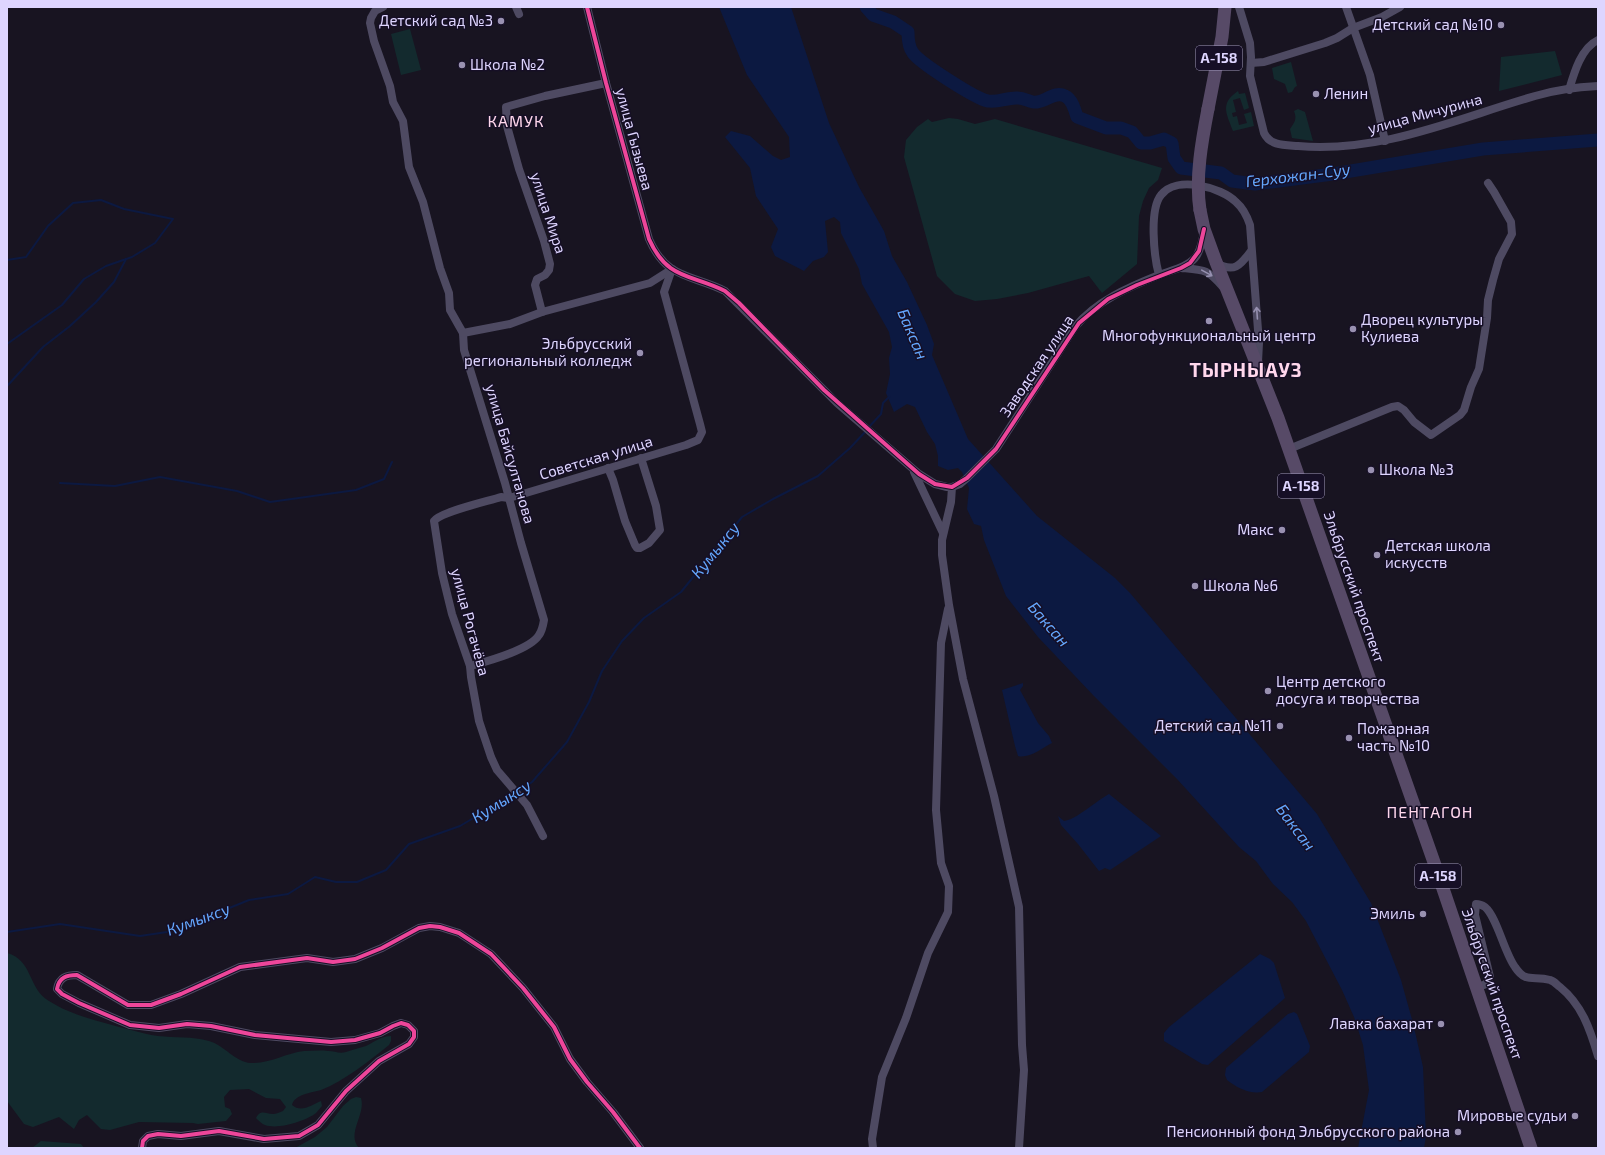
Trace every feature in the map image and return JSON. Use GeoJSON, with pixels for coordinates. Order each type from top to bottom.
{"type":"FeatureCollection","features":[{"type":"Feature","properties":{"kind":"main road","name":"Эльбрусский проспект"},"geometry":{"type":"LineString","coordinates":[[1225,7],[1222,37],[1204,130],[1200,160],[1199,197],[1204,229],[1278,418],[1436,868],[1531,1148]]}},
{"type":"Feature","properties":{"kind":"street","name":"улица Байсултанова"},"geometry":{"type":"LineString","coordinates":[[383,7],[375,11],[371,18],[370,23],[374,41],[390,86],[393,102],[403,121],[410,167],[423,202],[440,268],[449,293],[450,310],[463,333],[464,350],[472,371],[544,620],[539,635],[533,642],[505,655],[470,666]]}},
{"type":"Feature","properties":{"kind":"street","name":"улица Гызыева"},"geometry":{"type":"LineString","coordinates":[[587,7],[606,83],[649,239],[658,256],[678,274],[707,283],[725,291],[739,303],[824,390],[912,468],[935,484],[956,485]]}},
{"type":"Feature","properties":{"kind":"street","name":"улица Мичурина"},"geometry":{"type":"LineString","coordinates":[[1239,7],[1250,43],[1252,82],[1264,132],[1269,141],[1275,144],[1330,147],[1385,141],[1487,112],[1536,96],[1598,86]]}},
{"type":"Feature","properties":{"kind":"street"},"geometry":{"type":"LineString","coordinates":[[1346,7],[1370,75],[1385,141]]}},
{"type":"Feature","properties":{"kind":"street"},"geometry":{"type":"LineString","coordinates":[[1251,63],[1264,62],[1324,43],[1337,38],[1353,28],[1382,17],[1400,7]]}},
{"type":"Feature","properties":{"kind":"street"},"geometry":{"type":"LineString","coordinates":[[1569,90],[1574,73],[1584,53],[1590,45],[1598,40]]}},
{"type":"Feature","properties":{"kind":"street","name":"улица Мира"},"geometry":{"type":"LineString","coordinates":[[542,312],[535,285],[537,280],[545,275],[549,270],[550,264],[544,241],[519,169],[507,126],[506,106],[606,83]]}},
{"type":"Feature","properties":{"kind":"street"},"geometry":{"type":"LineString","coordinates":[[1289,449],[1392,407],[1398,406],[1404,410],[1414,422],[1431,435],[1460,416],[1464,410],[1471,387],[1479,369],[1492,280],[1499,260],[1512,234],[1510,222],[1488,184]]}},
{"type":"Feature","properties":{"kind":"street"},"geometry":{"type":"LineString","coordinates":[[1159,275],[1155,254],[1154,211],[1157,201],[1162,193],[1174,187],[1188,185],[1200,186],[1222,192],[1236,201],[1242,207],[1248,220],[1254,266],[1259,343],[1258,365]]}},
{"type":"Feature","properties":{"kind":"street"},"geometry":{"type":"LineString","coordinates":[[1181,268],[1190,263],[1198,255],[1204,229]]}},
{"type":"Feature","properties":{"kind":"street"},"geometry":{"type":"LineString","coordinates":[[1216,262],[1224,267],[1234,268],[1242,263],[1251,251]]}},
{"type":"Feature","properties":{"kind":"street"},"geometry":{"type":"LineString","coordinates":[[1181,268],[1201,269],[1207,272],[1227,291]]}},
{"type":"Feature","properties":{"kind":"street","name":"Заводская улица"},"geometry":{"type":"LineString","coordinates":[[956,485],[989,458],[1079,323],[1108,299],[1159,275],[1181,268]]}},
{"type":"Feature","properties":{"kind":"street"},"geometry":{"type":"LineString","coordinates":[[463,333],[510,324],[542,312],[650,283],[672,269]]}},
{"type":"Feature","properties":{"kind":"street","name":"Советская улица"},"geometry":{"type":"LineString","coordinates":[[434,525],[436,518],[447,514],[501,497],[509,498],[690,444],[698,440],[702,432],[664,292],[672,269]]}},
{"type":"Feature","properties":{"kind":"street"},"geometry":{"type":"LineString","coordinates":[[608,468],[614,480],[625,521],[637,548],[640,548],[649,543],[660,530],[656,506],[641,458]]}},
{"type":"Feature","properties":{"kind":"street"},"geometry":{"type":"LineString","coordinates":[[912,468],[943,533]]}},
{"type":"Feature","properties":{"kind":"street"},"geometry":{"type":"LineString","coordinates":[[956,485],[943,533],[942,555],[963,679],[994,796],[1019,907],[1022,1045],[1024,1070],[1019,1148]]}},
{"type":"Feature","properties":{"kind":"street","name":"улица Рогачёва"},"geometry":{"type":"LineString","coordinates":[[434,525],[442,573],[452,614],[470,666],[479,721],[490,758],[497,770],[527,805],[543,836]]}},
{"type":"Feature","properties":{"kind":"street"},"geometry":{"type":"LineString","coordinates":[[873,1148],[872,1139],[882,1077],[906,1018],[928,953],[948,912],[949,886],[941,862],[936,810],[941,643],[950,605]]}},
{"type":"Feature","properties":{"kind":"street"},"geometry":{"type":"LineString","coordinates":[[1476,988],[1486,984],[1490,977],[1475,915],[1476,904],[1484,906],[1491,915],[1508,955],[1523,977],[1529,979],[1550,980],[1568,993],[1577,1004],[1583,1013],[1598,1056]]}},
{"type":"Feature","properties":{"kind":"street"},"geometry":{"type":"LineString","coordinates":[[142,1148],[143,1141],[148,1136],[158,1134],[181,1136],[219,1131],[264,1139],[298,1136],[318,1125],[346,1091],[379,1061],[409,1044],[414,1037],[414,1031],[408,1025],[402,1023],[380,1033],[355,1040],[331,1042],[255,1035],[211,1026],[187,1024],[159,1028],[130,1024],[79,1003],[62,994],[57,989],[58,983],[62,978],[70,975],[77,975],[128,1005],[151,1005],[181,994],[240,967],[307,958],[333,962],[355,959],[382,948],[419,928],[430,926],[440,927],[459,933],[491,954],[554,1027],[570,1058],[587,1082],[614,1112],[640,1148]]}},
{"type":"Feature","properties":{"kind":"green space"},"geometry":{"type":"Polygon","coordinates":[[[410,29],[421,70],[401,75],[391,34],[410,29]]]}},
{"type":"Feature","properties":{"kind":"green space"},"geometry":{"type":"Polygon","coordinates":[[[1555,51],[1562,75],[1499,91],[1501,57],[1555,51]]]}},
{"type":"Feature","properties":{"kind":"green space"},"geometry":{"type":"Polygon","coordinates":[[[1291,62],[1297,86],[1292,92],[1288,93],[1285,84],[1274,79],[1272,68],[1291,62]]]}},
{"type":"Feature","properties":{"kind":"green space"},"geometry":{"type":"Polygon","coordinates":[[[1238,91],[1239,94],[1245,93],[1249,108],[1244,110],[1240,98],[1233,100],[1236,112],[1232,113],[1233,117],[1237,116],[1239,125],[1247,123],[1244,114],[1251,112],[1254,126],[1233,131],[1227,114],[1226,105],[1228,100],[1238,91]]]}},
{"type":"Feature","properties":{"kind":"green space"},"geometry":{"type":"Polygon","coordinates":[[[1298,109],[1305,112],[1313,141],[1292,138],[1290,129],[1295,120],[1294,111],[1298,109]]]}},
{"type":"Feature","properties":{"kind":"green space"},"geometry":{"type":"Polygon","coordinates":[[[949,118],[975,124],[995,119],[1162,168],[1158,180],[1149,188],[1143,201],[1139,216],[1137,264],[1102,293],[1089,276],[1028,293],[997,299],[975,301],[955,294],[937,276],[904,157],[906,140],[917,127],[928,119],[932,122],[949,118]]]}},
{"type":"Feature","properties":{"kind":"green space"},"geometry":{"type":"Polygon","coordinates":[[[7,953],[22,962],[42,996],[68,1011],[100,1022],[151,1035],[196,1038],[209,1041],[220,1046],[245,1062],[264,1062],[304,1051],[330,1051],[344,1053],[366,1046],[388,1036],[391,1036],[391,1041],[389,1045],[373,1058],[339,1081],[321,1090],[304,1094],[296,1098],[292,1105],[295,1107],[306,1108],[321,1101],[322,1106],[316,1113],[306,1119],[284,1126],[265,1125],[256,1118],[261,1113],[275,1114],[283,1111],[286,1107],[280,1099],[266,1098],[249,1089],[230,1090],[224,1097],[225,1107],[230,1109],[232,1114],[226,1121],[198,1124],[139,1122],[110,1130],[101,1129],[87,1115],[79,1120],[74,1129],[59,1117],[33,1127],[24,1124],[7,1101],[7,953]]]}},
{"type":"Feature","properties":{"kind":"green space"},"geometry":{"type":"Polygon","coordinates":[[[356,1097],[361,1098],[362,1104],[355,1130],[356,1142],[359,1148],[295,1148],[315,1137],[327,1127],[343,1106],[351,1099],[356,1097]]]}},
{"type":"Feature","properties":{"kind":"green space"},"geometry":{"type":"Polygon","coordinates":[[[41,1141],[81,1144],[84,1148],[32,1148],[41,1141]]]}},
{"type":"Feature","properties":{"kind":"water","name":"Баксан"},"geometry":{"type":"Polygon","coordinates":[[[719,7],[791,7],[829,123],[859,187],[884,231],[892,256],[907,282],[927,325],[934,344],[932,355],[968,439],[1037,516],[1115,578],[1130,593],[1317,814],[1371,903],[1401,980],[1423,1067],[1426,1136],[1424,1148],[1358,1148],[1369,1090],[1363,1045],[1354,1017],[1342,990],[1306,921],[1292,902],[1273,884],[1256,861],[1239,847],[1177,779],[1093,695],[1038,637],[1006,596],[984,540],[981,526],[974,524],[967,509],[969,488],[962,472],[958,468],[948,470],[938,466],[938,456],[935,444],[927,432],[915,407],[907,404],[894,412],[886,393],[890,374],[889,358],[892,347],[889,332],[862,284],[859,269],[841,233],[840,222],[834,217],[825,221],[828,252],[824,257],[813,261],[804,271],[775,256],[771,247],[778,229],[756,196],[750,168],[725,137],[731,131],[750,136],[773,156],[781,160],[790,157],[789,137],[747,75],[719,7]]]}},
{"type":"Feature","properties":{"kind":"water"},"geometry":{"type":"Polygon","coordinates":[[[1023,683],[1020,690],[1038,723],[1049,736],[1052,743],[1031,755],[1022,757],[1018,756],[1015,746],[1002,690],[1023,683]]]}},
{"type":"Feature","properties":{"kind":"water"},"geometry":{"type":"Polygon","coordinates":[[[1109,794],[1161,836],[1110,870],[1105,868],[1099,871],[1061,825],[1058,816],[1064,821],[1069,820],[1109,794]]]}},
{"type":"Feature","properties":{"kind":"water"},"geometry":{"type":"Polygon","coordinates":[[[1260,954],[1270,959],[1274,963],[1285,998],[1208,1065],[1202,1064],[1164,1041],[1164,1033],[1169,1027],[1260,954]]]}},
{"type":"Feature","properties":{"kind":"water"},"geometry":{"type":"Polygon","coordinates":[[[1294,1012],[1297,1014],[1310,1046],[1309,1052],[1262,1092],[1243,1090],[1227,1080],[1225,1075],[1226,1068],[1288,1014],[1294,1012]]]}},
{"type":"Feature","properties":{"kind":"waterway","name":"Герхожан-Суу"},"geometry":{"type":"LineString","coordinates":[[866,7],[873,15],[893,22],[908,32],[909,43],[912,51],[918,58],[961,88],[982,99],[988,101],[999,101],[1010,98],[1022,98],[1037,102],[1057,95],[1065,96],[1073,105],[1077,117],[1106,128],[1121,128],[1132,132],[1141,143],[1150,143],[1164,139],[1172,143],[1174,158],[1181,168],[1221,173],[1232,181],[1255,184],[1333,174],[1483,149],[1598,140]]}},
{"type":"Feature","properties":{"kind":"waterway"},"geometry":{"type":"LineString","coordinates":[[7,260],[26,257],[48,226],[73,203],[101,200],[124,209],[173,219],[155,243],[132,257],[106,266],[84,279],[62,305],[7,344]]}},
{"type":"Feature","properties":{"kind":"waterway"},"geometry":{"type":"LineString","coordinates":[[8,385],[43,347],[70,326],[96,302],[114,282],[126,259]]}},
{"type":"Feature","properties":{"kind":"waterway","name":"Кумыксу"},"geometry":{"type":"LineString","coordinates":[[868,428],[881,414],[883,403],[890,396]]}},
{"type":"Feature","properties":{"kind":"waterway","name":"Кумыксу"},"geometry":{"type":"LineString","coordinates":[[518,792],[532,782],[567,742],[589,702],[602,671],[622,641],[644,618],[681,592],[742,517],[818,476],[850,448],[866,431]]}},
{"type":"Feature","properties":{"kind":"waterway"},"geometry":{"type":"LineString","coordinates":[[60,483],[115,486],[160,477],[237,491],[270,502],[356,490],[384,479],[392,462]]}},
{"type":"Feature","properties":{"kind":"waterway","name":"Кумыксу"},"geometry":{"type":"LineString","coordinates":[[7,932],[60,924],[140,936],[167,932],[205,919],[249,900],[288,894],[315,877],[336,882],[357,882],[386,870],[409,844],[460,826],[514,794]]}},
{"type":"Feature","properties":{"kind":"cycle path"},"geometry":{"type":"LineString","coordinates":[[587,7],[606,83],[649,239],[656,252],[672,269],[725,291],[739,303],[824,390],[919,474],[935,484],[952,487],[967,478],[996,449],[1079,323],[1108,299],[1190,263],[1199,251],[1204,229]]}},
{"type":"Feature","properties":{"kind":"cycle path"},"geometry":{"type":"LineString","coordinates":[[142,1148],[143,1141],[148,1136],[158,1134],[181,1136],[219,1131],[264,1139],[299,1136],[318,1125],[346,1091],[379,1061],[409,1044],[414,1037],[414,1031],[408,1025],[401,1023],[380,1033],[355,1040],[331,1042],[255,1035],[211,1026],[187,1024],[159,1028],[130,1025],[62,994],[57,989],[62,979],[67,976],[77,975],[128,1005],[151,1005],[181,994],[240,967],[307,958],[333,962],[355,959],[382,948],[419,928],[430,926],[440,927],[459,933],[491,954],[523,988],[554,1027],[570,1059],[640,1148]]}},
{"type":"Feature","properties":{"kind":"place","name":"Детский сад №3"},"geometry":{"type":"Point","coordinates":[501,21]}},
{"type":"Feature","properties":{"kind":"place","name":"Детский сад №10"},"geometry":{"type":"Point","coordinates":[1501,25]}},
{"type":"Feature","properties":{"kind":"place","name":"Школа №2"},"geometry":{"type":"Point","coordinates":[462,65]}},
{"type":"Feature","properties":{"kind":"place","name":"Ленин"},"geometry":{"type":"Point","coordinates":[1316,94]}},
{"type":"Feature","properties":{"kind":"place","name":"Многофункциональный центр"},"geometry":{"type":"Point","coordinates":[1209,321]}},
{"type":"Feature","properties":{"kind":"place","name":"Дворец культуры Кулиева"},"geometry":{"type":"Point","coordinates":[1353,329]}},
{"type":"Feature","properties":{"kind":"place","name":"Эльбрусский региональный колледж"},"geometry":{"type":"Point","coordinates":[640,353]}},
{"type":"Feature","properties":{"kind":"place","name":"Школа №3"},"geometry":{"type":"Point","coordinates":[1371,470]}},
{"type":"Feature","properties":{"kind":"place","name":"Макс"},"geometry":{"type":"Point","coordinates":[1282,530]}},
{"type":"Feature","properties":{"kind":"place","name":"Детская школа искусств"},"geometry":{"type":"Point","coordinates":[1377,555]}},
{"type":"Feature","properties":{"kind":"place","name":"Школа №6"},"geometry":{"type":"Point","coordinates":[1195,586]}},
{"type":"Feature","properties":{"kind":"place","name":"Центр детского досуга и творчества"},"geometry":{"type":"Point","coordinates":[1268,691]}},
{"type":"Feature","properties":{"kind":"place","name":"Детский сад №11"},"geometry":{"type":"Point","coordinates":[1280,726]}},
{"type":"Feature","properties":{"kind":"place","name":"Пожарная часть №10"},"geometry":{"type":"Point","coordinates":[1349,738]}},
{"type":"Feature","properties":{"kind":"place","name":"Эмиль"},"geometry":{"type":"Point","coordinates":[1423,914]}},
{"type":"Feature","properties":{"kind":"place","name":"Лавка бахарат"},"geometry":{"type":"Point","coordinates":[1441,1024]}},
{"type":"Feature","properties":{"kind":"place","name":"Мировые судьи"},"geometry":{"type":"Point","coordinates":[1575,1116]}},
{"type":"Feature","properties":{"kind":"place","name":"Пенсионный фонд Эльбрусского района"},"geometry":{"type":"Point","coordinates":[1458,1132]}},
{"type":"Feature","properties":{"kind":"district","name":"КАМУК"},"geometry":{"type":"Point","coordinates":[516,121]}},
{"type":"Feature","properties":{"kind":"district","name":"ТЫРНЫАУЗ"},"geometry":{"type":"Point","coordinates":[1246,370]}},
{"type":"Feature","properties":{"kind":"district","name":"ПЕНТАГОН"},"geometry":{"type":"Point","coordinates":[1430,812]}}]}
